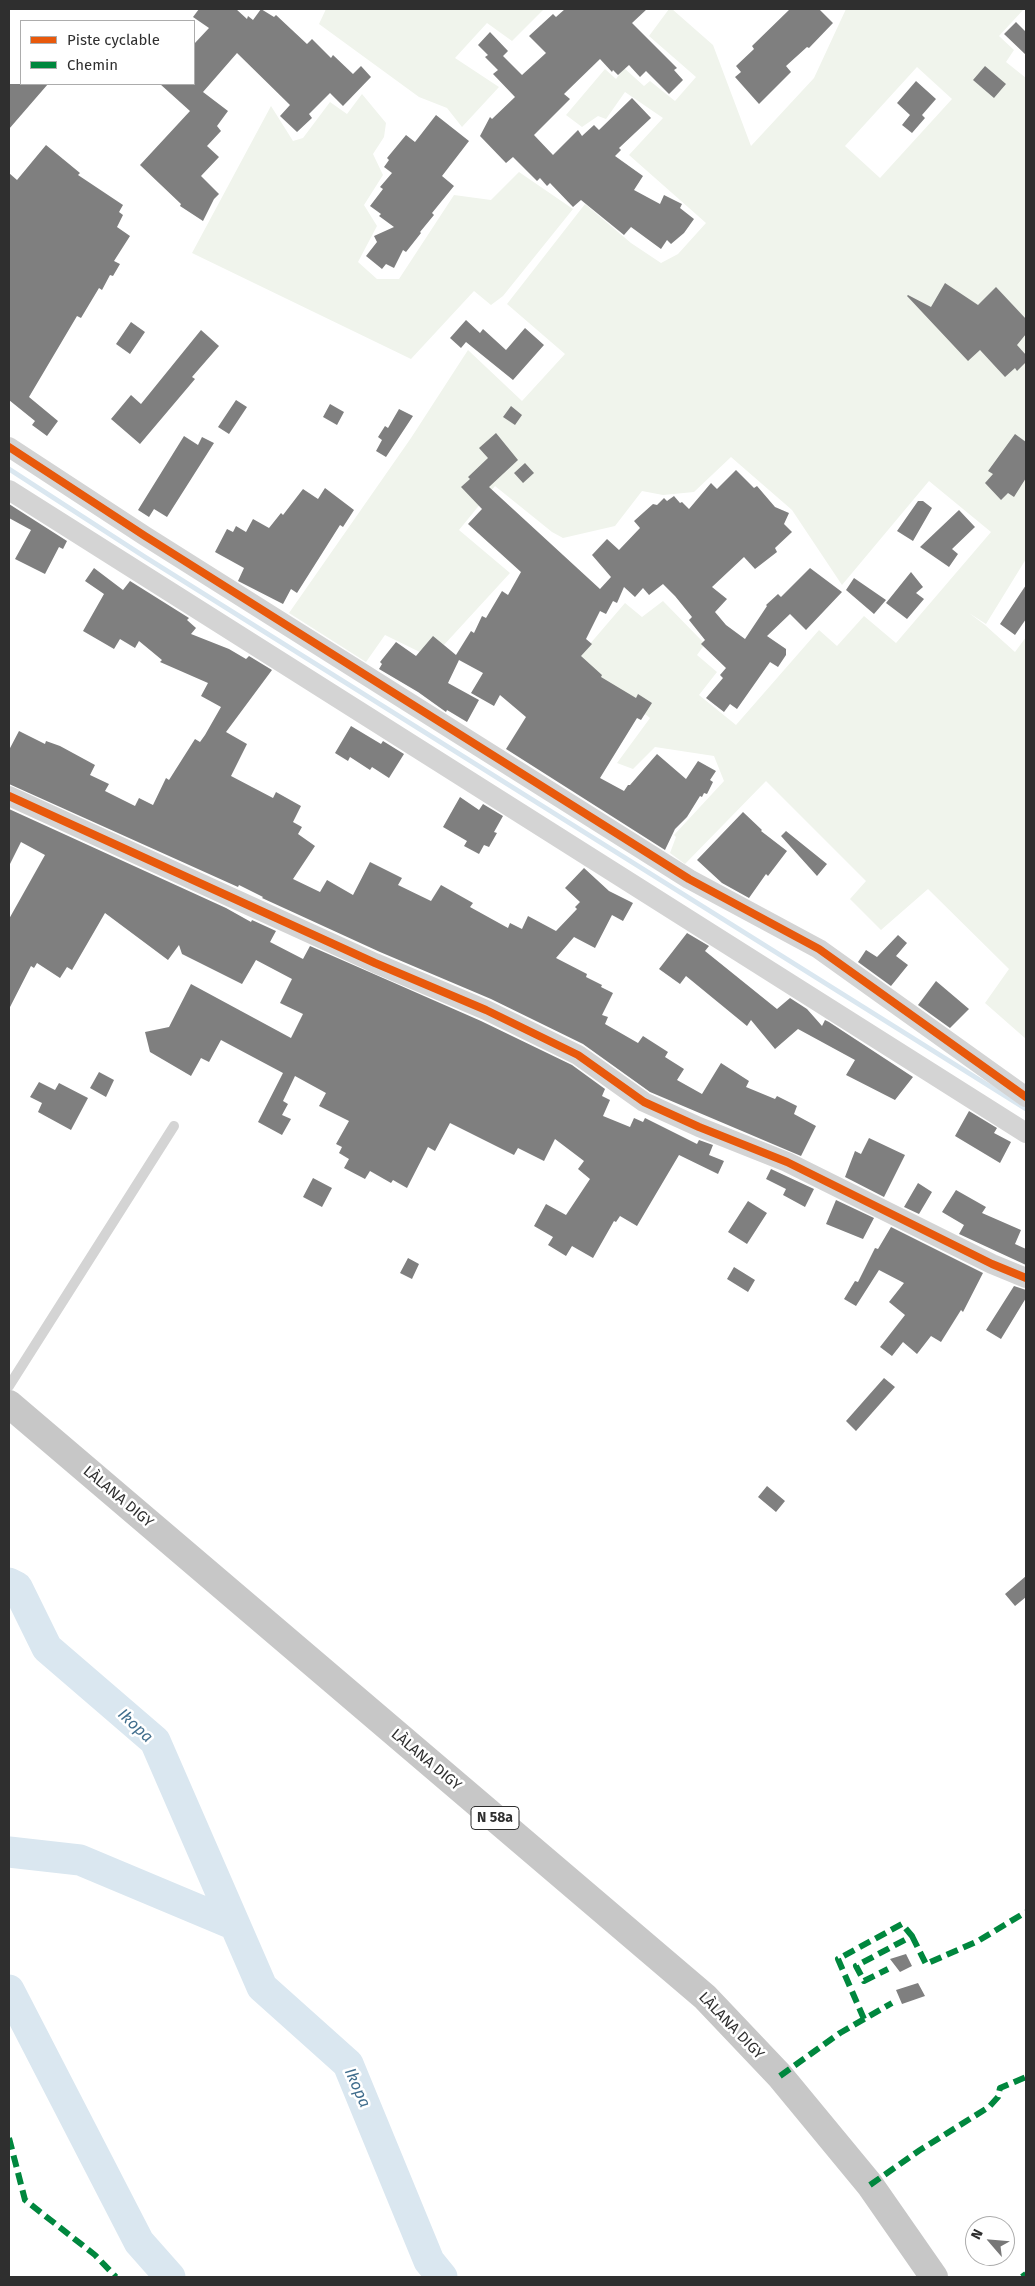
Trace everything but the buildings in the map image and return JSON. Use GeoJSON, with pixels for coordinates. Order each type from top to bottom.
{"type":"FeatureCollection","features":[{"type":"Feature","properties":{"kind":"main road","name":"LÀLANA DIGY"},"geometry":{"type":"LineString","coordinates":[[9,1404],[705,1997],[780,2076],[870,2185],[934,2277]]}},
{"type":"Feature","properties":{"kind":"street"},"geometry":{"type":"LineString","coordinates":[[9,447],[146,536],[689,879],[819,949],[1026,1096]]}},
{"type":"Feature","properties":{"kind":"street"},"geometry":{"type":"LineString","coordinates":[[9,490],[1026,1134]]}},
{"type":"Feature","properties":{"kind":"street"},"geometry":{"type":"LineString","coordinates":[[9,796],[375,962],[486,1010],[578,1055],[644,1102],[698,1127],[787,1162],[992,1264],[1026,1278]]}},
{"type":"Feature","properties":{"kind":"lane"},"geometry":{"type":"LineString","coordinates":[[9,1386],[174,1126]]}},
{"type":"Feature","properties":{"kind":"shaded area"},"geometry":{"type":"Polygon","coordinates":[[[326,9],[544,9],[512,41],[487,23],[455,58],[499,87],[462,127],[447,108],[419,97],[319,24],[326,9]]]}},
{"type":"Feature","properties":{"kind":"shaded area"},"geometry":{"type":"Polygon","coordinates":[[[669,9],[672,9],[713,45],[751,146],[814,78],[846,9],[1024,9],[999,36],[1014,50],[1006,62],[1026,78],[1026,559],[986,624],[969,613],[1015,652],[1026,637],[1026,1039],[985,1003],[1009,969],[928,889],[881,930],[850,899],[866,881],[766,781],[685,864],[670,853],[676,837],[674,835],[724,781],[714,756],[655,747],[633,769],[617,763],[650,718],[577,659],[625,603],[642,617],[663,601],[705,644],[697,655],[717,672],[699,695],[736,725],[819,630],[837,646],[864,616],[896,643],[991,532],[929,481],[842,585],[792,510],[731,457],[694,492],[663,495],[642,491],[615,526],[563,538],[552,532],[495,486],[459,530],[510,573],[432,658],[385,635],[366,662],[289,613],[411,438],[468,350],[522,401],[565,354],[507,304],[585,204],[631,243],[661,263],[678,254],[706,223],[629,155],[663,118],[625,92],[606,119],[598,116],[582,127],[566,115],[605,69],[616,79],[624,68],[644,86],[650,81],[675,101],[696,77],[649,36],[669,9]],[[917,67],[845,146],[880,178],[952,99],[917,67]]]}},
{"type":"Feature","properties":{"kind":"shaded area"},"geometry":{"type":"Polygon","coordinates":[[[362,94],[386,123],[384,137],[373,154],[383,175],[364,205],[377,226],[358,262],[377,279],[399,279],[454,195],[491,200],[519,172],[573,209],[503,296],[491,305],[474,291],[411,359],[192,253],[271,106],[293,141],[303,138],[330,102],[347,114],[362,94]]]}},
{"type":"Feature","properties":{"kind":"waterway"},"geometry":{"type":"LineString","coordinates":[[9,469],[145,557],[1026,1109]]}},
{"type":"Feature","properties":{"kind":"waterway","name":"Ikopa"},"geometry":{"type":"LineString","coordinates":[[9,1583],[17,1587],[47,1648],[155,1741],[262,1987],[348,2064],[429,2261],[442,2277]]}},
{"type":"Feature","properties":{"kind":"waterway","name":"Ikopa"},"geometry":{"type":"LineString","coordinates":[[9,1852],[80,1860],[235,1925]]}},
{"type":"Feature","properties":{"kind":"waterway","name":"Ikopa"},"geometry":{"type":"LineString","coordinates":[[9,1990],[139,2242],[170,2277]]}},
{"type":"Feature","properties":{"kind":"marked path"},"geometry":{"type":"LineString","coordinates":[[912,1936],[926,1964],[978,1941],[1026,1912]]}},
{"type":"Feature","properties":{"kind":"marked path"},"geometry":{"type":"LineString","coordinates":[[864,2019],[838,1959],[902,1924],[912,1936],[856,1966],[864,1981],[888,1969]]}},
{"type":"Feature","properties":{"kind":"marked path"},"geometry":{"type":"LineString","coordinates":[[780,2076],[840,2033],[892,2003]]}},
{"type":"Feature","properties":{"kind":"marked path"},"geometry":{"type":"LineString","coordinates":[[870,2185],[920,2150],[989,2107],[998,2097],[1000,2088],[1026,2077]]}},
{"type":"Feature","properties":{"kind":"marked path"},"geometry":{"type":"LineString","coordinates":[[9,2138],[25,2200],[95,2255],[116,2277]]}},
{"type":"Feature","properties":{"kind":"marked path"},"geometry":{"type":"LineString","coordinates":[[1022,2277],[1026,2274]]}},
{"type":"Feature","properties":{"kind":"cycle path"},"geometry":{"type":"LineString","coordinates":[[9,447],[145,536],[689,879],[819,949],[1026,1097]]}},
{"type":"Feature","properties":{"kind":"cycle path"},"geometry":{"type":"LineString","coordinates":[[9,796],[375,963],[486,1010],[578,1055],[644,1102],[699,1127],[787,1162],[992,1264],[1026,1278]]}}]}
